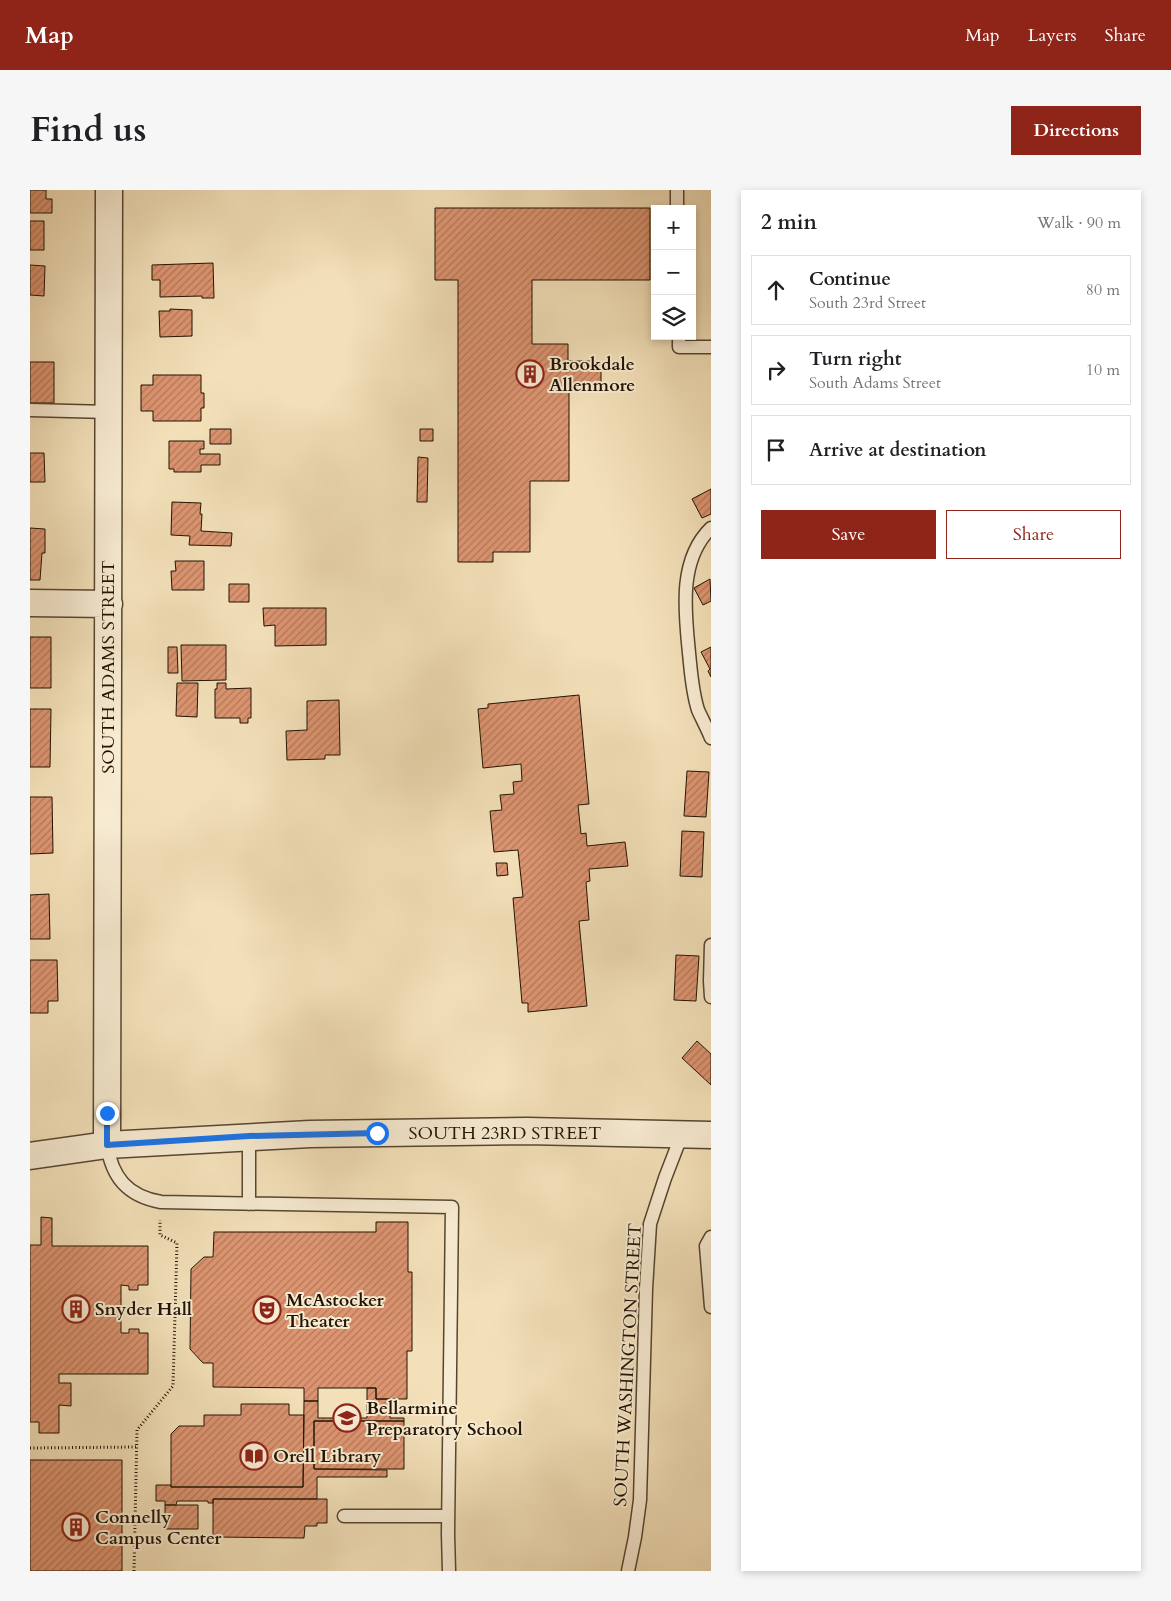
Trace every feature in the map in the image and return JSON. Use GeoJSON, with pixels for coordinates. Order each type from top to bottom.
{"type":"FeatureCollection","features":[{"type":"Feature","properties":{"kind":"street","name":"SOUTH ADAMS STREET"},"geometry":{"type":"LineString","coordinates":[[107,1145],[109,190]]}},
{"type":"Feature","properties":{"kind":"street"},"geometry":{"type":"LineString","coordinates":[[30,603],[109,604]]}},
{"type":"Feature","properties":{"kind":"street","name":"SOUTH 23RD STREET"},"geometry":{"type":"LineString","coordinates":[[30,1156],[107,1145],[249,1136],[527,1131],[711,1135]]}},
{"type":"Feature","properties":{"kind":"lane"},"geometry":{"type":"LineString","coordinates":[[677,190],[677,205]]}},
{"type":"Feature","properties":{"kind":"lane"},"geometry":{"type":"LineString","coordinates":[[679,340],[679,347],[711,347]]}},
{"type":"Feature","properties":{"kind":"lane"},"geometry":{"type":"LineString","coordinates":[[30,410],[109,412]]}},
{"type":"Feature","properties":{"kind":"lane"},"geometry":{"type":"LineString","coordinates":[[711,528],[702,538],[691,562],[687,581],[685,612],[693,690],[711,738]]}},
{"type":"Feature","properties":{"kind":"lane"},"geometry":{"type":"LineString","coordinates":[[711,945],[711,997]]}},
{"type":"Feature","properties":{"kind":"lane","name":"SOUTH WASHINGTON STREET"},"geometry":{"type":"LineString","coordinates":[[628,1571],[636,1537],[640,1500],[646,1289],[650,1224],[682,1134]]}},
{"type":"Feature","properties":{"kind":"lane"},"geometry":{"type":"LineString","coordinates":[[249,1136],[249,1204]]}},
{"type":"Feature","properties":{"kind":"lane"},"geometry":{"type":"LineString","coordinates":[[107,1145],[113,1169],[124,1184],[134,1193],[161,1202],[452,1207],[449,1571]]}},
{"type":"Feature","properties":{"kind":"lane"},"geometry":{"type":"LineString","coordinates":[[710,1243],[711,1307]]}},
{"type":"Feature","properties":{"kind":"lane"},"geometry":{"type":"LineString","coordinates":[[344,1516],[448,1516]]}},
{"type":"Feature","properties":{"kind":"path"},"geometry":{"type":"LineString","coordinates":[[134,1571],[137,1430],[174,1386],[177,1243],[160,1235],[161,1202]]}},
{"type":"Feature","properties":{"kind":"path"},"geometry":{"type":"LineString","coordinates":[[30,1448],[137,1448]]}},
{"type":"Feature","properties":{"kind":"building"},"geometry":{"type":"Polygon","coordinates":[[[30,190],[46,190],[46,199],[52,199],[52,213],[30,213],[30,190]]]}},
{"type":"Feature","properties":{"kind":"building","name":"Brookdale Allenmore"},"geometry":{"type":"Polygon","coordinates":[[[435,208],[650,208],[650,280],[532,280],[532,344],[568,344],[568,361],[601,361],[601,387],[569,387],[569,481],[530,481],[530,552],[493,552],[493,562],[458,562],[458,280],[435,280],[435,208]]]}},
{"type":"Feature","properties":{"kind":"building"},"geometry":{"type":"Polygon","coordinates":[[[30,221],[44,221],[44,250],[30,250],[30,221]]]}},
{"type":"Feature","properties":{"kind":"building"},"geometry":{"type":"Polygon","coordinates":[[[213,263],[214,298],[202,298],[202,296],[160,297],[160,280],[152,280],[152,265],[213,263]]]}},
{"type":"Feature","properties":{"kind":"building"},"geometry":{"type":"Polygon","coordinates":[[[30,265],[45,266],[44,296],[30,295],[30,265]]]}},
{"type":"Feature","properties":{"kind":"building"},"geometry":{"type":"Polygon","coordinates":[[[170,309],[192,310],[192,336],[160,337],[159,311],[170,311],[170,309]]]}},
{"type":"Feature","properties":{"kind":"building"},"geometry":{"type":"Polygon","coordinates":[[[30,362],[54,362],[54,403],[30,403],[30,362]]]}},
{"type":"Feature","properties":{"kind":"building"},"geometry":{"type":"Polygon","coordinates":[[[153,375],[201,375],[201,393],[204,393],[204,408],[201,408],[201,421],[153,421],[153,411],[141,411],[141,385],[153,385],[153,375]]]}},
{"type":"Feature","properties":{"kind":"building"},"geometry":{"type":"Polygon","coordinates":[[[210,429],[231,429],[231,444],[210,444],[210,429]]]}},
{"type":"Feature","properties":{"kind":"building"},"geometry":{"type":"Polygon","coordinates":[[[420,429],[433,429],[433,441],[420,441],[420,429]]]}},
{"type":"Feature","properties":{"kind":"building"},"geometry":{"type":"Polygon","coordinates":[[[169,441],[204,441],[204,449],[200,449],[200,454],[220,454],[220,465],[201,465],[201,472],[174,472],[174,469],[169,469],[169,441]]]}},
{"type":"Feature","properties":{"kind":"building"},"geometry":{"type":"Polygon","coordinates":[[[30,453],[44,453],[45,482],[30,482],[30,453]]]}},
{"type":"Feature","properties":{"kind":"building"},"geometry":{"type":"Polygon","coordinates":[[[418,457],[428,458],[427,502],[417,502],[418,457]]]}},
{"type":"Feature","properties":{"kind":"building"},"geometry":{"type":"Polygon","coordinates":[[[711,489],[711,514],[702,518],[692,499],[711,489]]]}},
{"type":"Feature","properties":{"kind":"building"},"geometry":{"type":"Polygon","coordinates":[[[172,502],[201,503],[201,531],[232,533],[231,546],[189,545],[190,536],[171,535],[172,502]]]}},
{"type":"Feature","properties":{"kind":"building"},"geometry":{"type":"Polygon","coordinates":[[[30,528],[45,529],[45,553],[42,553],[40,580],[30,580],[30,528]]]}},
{"type":"Feature","properties":{"kind":"building"},"geometry":{"type":"Polygon","coordinates":[[[175,561],[204,561],[204,590],[172,590],[171,571],[176,571],[175,561]]]}},
{"type":"Feature","properties":{"kind":"building"},"geometry":{"type":"Polygon","coordinates":[[[710,579],[711,601],[703,605],[694,588],[710,579]]]}},
{"type":"Feature","properties":{"kind":"building"},"geometry":{"type":"Polygon","coordinates":[[[229,584],[249,584],[249,602],[229,602],[229,584]]]}},
{"type":"Feature","properties":{"kind":"building"},"geometry":{"type":"Polygon","coordinates":[[[263,608],[326,608],[326,645],[275,646],[275,625],[264,626],[263,608]]]}},
{"type":"Feature","properties":{"kind":"building"},"geometry":{"type":"Polygon","coordinates":[[[30,637],[51,637],[51,688],[30,688],[30,637]]]}},
{"type":"Feature","properties":{"kind":"building"},"geometry":{"type":"Polygon","coordinates":[[[181,645],[226,645],[226,680],[182,681],[181,645]]]}},
{"type":"Feature","properties":{"kind":"building"},"geometry":{"type":"Polygon","coordinates":[[[168,647],[177,647],[178,673],[168,673],[168,647]]]}},
{"type":"Feature","properties":{"kind":"building"},"geometry":{"type":"Polygon","coordinates":[[[711,647],[711,677],[708,671],[710,669],[701,652],[711,647]]]}},
{"type":"Feature","properties":{"kind":"building"},"geometry":{"type":"Polygon","coordinates":[[[177,683],[198,683],[197,717],[176,716],[177,683]]]}},
{"type":"Feature","properties":{"kind":"building"},"geometry":{"type":"Polygon","coordinates":[[[217,683],[226,683],[226,689],[251,688],[251,718],[248,718],[248,723],[240,723],[240,718],[215,718],[215,689],[217,689],[217,683]]]}},
{"type":"Feature","properties":{"kind":"building"},"geometry":{"type":"Polygon","coordinates":[[[579,695],[589,804],[578,805],[581,834],[586,833],[587,846],[625,842],[628,866],[589,869],[590,881],[586,882],[589,920],[579,921],[587,1006],[528,1012],[528,1003],[522,1003],[513,898],[523,897],[518,850],[494,852],[490,811],[502,810],[500,795],[514,794],[513,782],[522,781],[521,764],[483,768],[478,709],[488,708],[488,704],[579,695]]]}},
{"type":"Feature","properties":{"kind":"building"},"geometry":{"type":"Polygon","coordinates":[[[339,700],[340,755],[325,755],[325,759],[287,760],[286,731],[307,730],[307,701],[339,700]]]}},
{"type":"Feature","properties":{"kind":"building"},"geometry":{"type":"Polygon","coordinates":[[[30,709],[51,709],[50,767],[30,767],[30,709]]]}},
{"type":"Feature","properties":{"kind":"building"},"geometry":{"type":"Polygon","coordinates":[[[687,771],[709,772],[706,817],[684,816],[687,771]]]}},
{"type":"Feature","properties":{"kind":"building"},"geometry":{"type":"Polygon","coordinates":[[[30,797],[52,797],[53,853],[30,854],[30,797]]]}},
{"type":"Feature","properties":{"kind":"building"},"geometry":{"type":"Polygon","coordinates":[[[682,831],[704,832],[702,877],[680,876],[682,831]]]}},
{"type":"Feature","properties":{"kind":"building"},"geometry":{"type":"Polygon","coordinates":[[[496,863],[507,863],[508,875],[497,876],[496,863]]]}},
{"type":"Feature","properties":{"kind":"building"},"geometry":{"type":"Polygon","coordinates":[[[49,894],[50,939],[30,939],[30,895],[49,894]]]}},
{"type":"Feature","properties":{"kind":"building"},"geometry":{"type":"Polygon","coordinates":[[[676,955],[699,956],[696,1001],[674,1000],[676,955]]]}},
{"type":"Feature","properties":{"kind":"building"},"geometry":{"type":"Polygon","coordinates":[[[30,960],[57,960],[58,1001],[48,1001],[48,1013],[30,1013],[30,960]]]}},
{"type":"Feature","properties":{"kind":"building"},"geometry":{"type":"Polygon","coordinates":[[[697,1041],[711,1054],[711,1085],[682,1058],[697,1041]]]}},
{"type":"Feature","properties":{"kind":"building","name":"Snyder Hall"},"geometry":{"type":"Polygon","coordinates":[[[41,1217],[52,1218],[52,1246],[148,1246],[148,1285],[138,1285],[138,1290],[129,1290],[129,1286],[121,1285],[121,1333],[129,1333],[129,1329],[139,1329],[139,1333],[148,1333],[148,1374],[59,1374],[59,1383],[71,1383],[71,1406],[59,1405],[59,1433],[39,1433],[39,1422],[30,1422],[30,1245],[41,1245],[41,1217]]]}},
{"type":"Feature","properties":{"kind":"building"},"geometry":{"type":"Polygon","coordinates":[[[376,1222],[408,1222],[408,1272],[412,1272],[412,1351],[407,1351],[407,1399],[376,1399],[376,1388],[318,1388],[318,1401],[304,1401],[304,1388],[213,1387],[213,1363],[203,1363],[190,1349],[191,1269],[204,1257],[213,1257],[214,1232],[376,1232],[376,1222]]]}},
{"type":"Feature","properties":{"kind":"building"},"geometry":{"type":"Polygon","coordinates":[[[367,1388],[376,1388],[376,1399],[390,1399],[390,1418],[404,1418],[404,1421],[314,1421],[314,1469],[387,1470],[387,1477],[317,1477],[317,1499],[213,1499],[213,1503],[208,1503],[208,1501],[177,1501],[176,1505],[165,1505],[165,1501],[156,1501],[156,1485],[171,1485],[171,1487],[303,1487],[304,1401],[318,1401],[318,1418],[367,1418],[367,1388]]]}},
{"type":"Feature","properties":{"kind":"building"},"geometry":{"type":"Polygon","coordinates":[[[241,1404],[289,1404],[289,1415],[304,1415],[303,1487],[171,1487],[171,1434],[179,1426],[204,1426],[204,1415],[241,1415],[241,1404]]]}},
{"type":"Feature","properties":{"kind":"building"},"geometry":{"type":"Polygon","coordinates":[[[314,1421],[404,1421],[404,1469],[314,1469],[314,1421]]]}},
{"type":"Feature","properties":{"kind":"building","name":"Connelly Campus Center"},"geometry":{"type":"Polygon","coordinates":[[[30,1460],[122,1460],[122,1571],[30,1571],[30,1460]]]}},
{"type":"Feature","properties":{"kind":"building"},"geometry":{"type":"Polygon","coordinates":[[[213,1499],[327,1499],[327,1523],[317,1523],[317,1526],[305,1526],[304,1538],[213,1537],[213,1499]]]}},
{"type":"Feature","properties":{"kind":"building"},"geometry":{"type":"Polygon","coordinates":[[[165,1505],[198,1505],[198,1529],[165,1529],[165,1505]]]}},
{"type":"Feature","properties":{"kind":"place","name":"Brookdale Allenmore"},"geometry":{"type":"Point","coordinates":[530,374]}},
{"type":"Feature","properties":{"kind":"place","name":"Snyder Hall"},"geometry":{"type":"Point","coordinates":[76,1309]}},
{"type":"Feature","properties":{"kind":"place","name":"McAstocker Theater"},"geometry":{"type":"Point","coordinates":[267,1310]}},
{"type":"Feature","properties":{"kind":"place","name":"Bellarmine Preparatory School"},"geometry":{"type":"Point","coordinates":[347,1418]}},
{"type":"Feature","properties":{"kind":"place","name":"Orell Library"},"geometry":{"type":"Point","coordinates":[254,1456]}},
{"type":"Feature","properties":{"kind":"place","name":"Connelly Campus Center"},"geometry":{"type":"Point","coordinates":[76,1527]}},
{"type":"Feature","properties":{"kind":"route"},"geometry":{"type":"LineString","coordinates":[[107,1113],[107,1145],[249,1136],[377,1133]]}}]}
